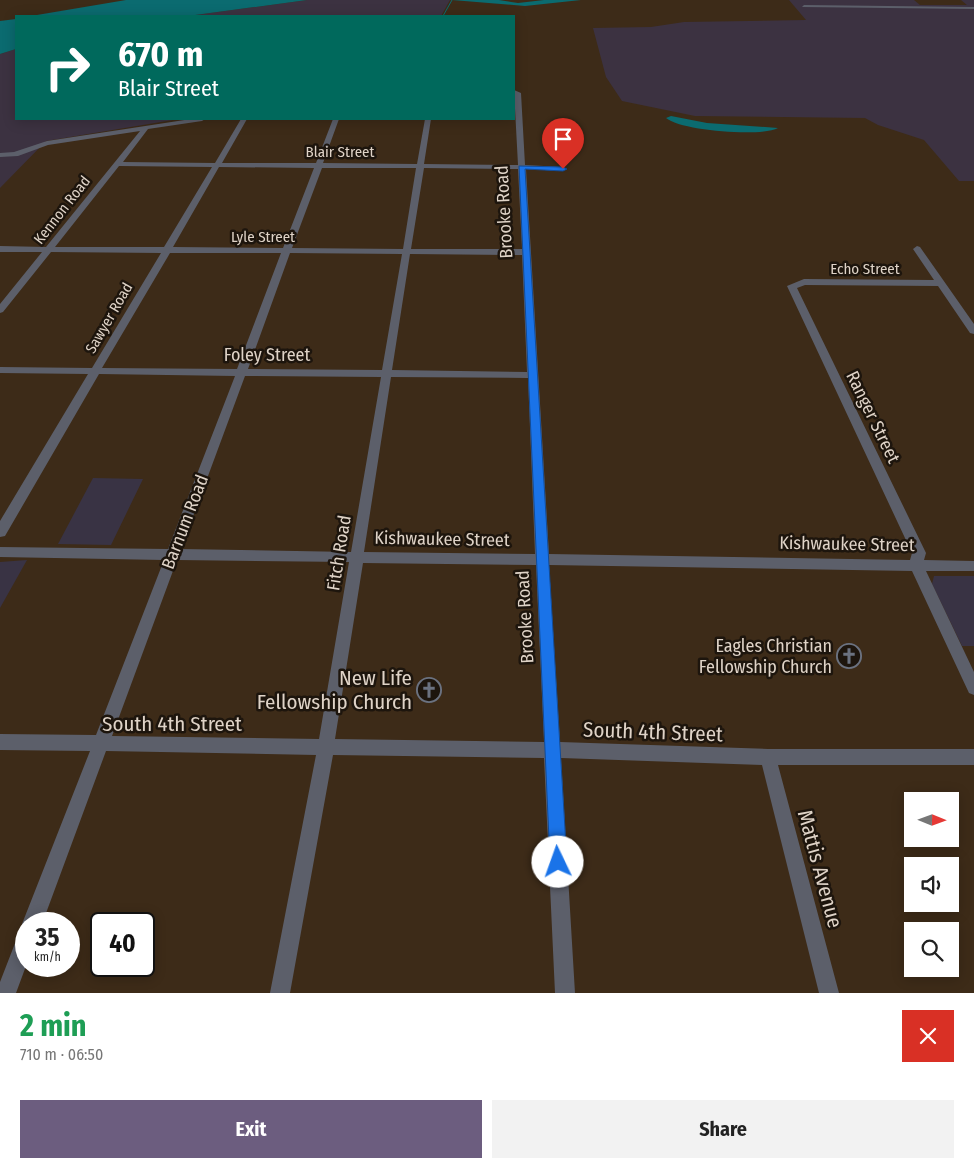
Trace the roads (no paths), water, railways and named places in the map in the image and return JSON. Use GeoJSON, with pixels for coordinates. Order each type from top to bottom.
{"type":"FeatureCollection","features":[{"type":"Feature","properties":{"kind":"street"},"geometry":{"type":"LineString","coordinates":[[963,0],[974,7]]}},
{"type":"Feature","properties":{"kind":"street"},"geometry":{"type":"LineString","coordinates":[[804,6],[974,7]]}},
{"type":"Feature","properties":{"kind":"street","name":"Brooke Road"},"geometry":{"type":"LineString","coordinates":[[515,92],[518,94],[517,119],[522,167],[565,993]]}},
{"type":"Feature","properties":{"kind":"street"},"geometry":{"type":"LineString","coordinates":[[0,156],[15,154],[47,143],[196,120]]}},
{"type":"Feature","properties":{"kind":"street","name":"Sawyer Road"},"geometry":{"type":"LineString","coordinates":[[0,532],[243,120]]}},
{"type":"Feature","properties":{"kind":"street","name":"Barnum Road"},"geometry":{"type":"LineString","coordinates":[[37,912],[336,120]]}},
{"type":"Feature","properties":{"kind":"street","name":"Fitch Road"},"geometry":{"type":"LineString","coordinates":[[280,993],[326,746],[428,120]]}},
{"type":"Feature","properties":{"kind":"street","name":"Kennon Road"},"geometry":{"type":"LineString","coordinates":[[0,310],[146,128]]}},
{"type":"Feature","properties":{"kind":"street","name":"Blair Street"},"geometry":{"type":"LineString","coordinates":[[116,164],[522,167],[563,169]]}},
{"type":"Feature","properties":{"kind":"street","name":"Lyle Street"},"geometry":{"type":"LineString","coordinates":[[0,249],[525,252]]}},
{"type":"Feature","properties":{"kind":"street"},"geometry":{"type":"LineString","coordinates":[[917,249],[974,331]]}},
{"type":"Feature","properties":{"kind":"street","name":"Echo Street"},"geometry":{"type":"LineString","coordinates":[[792,286],[804,282],[939,283]]}},
{"type":"Feature","properties":{"kind":"street","name":"Ranger Street"},"geometry":{"type":"LineString","coordinates":[[792,286],[793,293],[919,553],[916,564],[974,688]]}},
{"type":"Feature","properties":{"kind":"street","name":"Foley Street"},"geometry":{"type":"LineString","coordinates":[[0,370],[533,375]]}},
{"type":"Feature","properties":{"kind":"street","name":"Kishwaukee Street"},"geometry":{"type":"LineString","coordinates":[[0,552],[974,566]]}},
{"type":"Feature","properties":{"kind":"street","name":"South 4th Street"},"geometry":{"type":"LineString","coordinates":[[0,742],[101,745],[553,750],[768,757],[974,757]]}},
{"type":"Feature","properties":{"kind":"street","name":"Mattis Avenue"},"geometry":{"type":"LineString","coordinates":[[768,757],[829,993]]}},
{"type":"Feature","properties":{"kind":"street"},"geometry":{"type":"LineString","coordinates":[[6,993],[15,969]]}},
{"type":"Feature","properties":{"kind":"water"},"geometry":{"type":"Polygon","coordinates":[[[126,0],[307,0],[195,15],[37,15],[126,0]]]}},
{"type":"Feature","properties":{"kind":"water"},"geometry":{"type":"Polygon","coordinates":[[[452,0],[499,0],[518,3],[544,0],[581,0],[525,6],[452,0]]]}},
{"type":"Feature","properties":{"kind":"water"},"geometry":{"type":"Polygon","coordinates":[[[15,19],[15,49],[0,54],[0,21],[15,19]]]}},
{"type":"Feature","properties":{"kind":"water"},"geometry":{"type":"Polygon","coordinates":[[[671,116],[707,123],[778,128],[756,132],[704,129],[674,123],[666,118],[671,116]]]}},
{"type":"Feature","properties":{"kind":"waterway"},"geometry":{"type":"LineString","coordinates":[[444,15],[452,0]]}},
{"type":"Feature","properties":{"kind":"place","name":"Eagles Christian Fellowship Church"},"geometry":{"type":"Point","coordinates":[849,656]}},
{"type":"Feature","properties":{"kind":"place","name":"New Life Fellowship Church"},"geometry":{"type":"Point","coordinates":[429,690]}}]}
